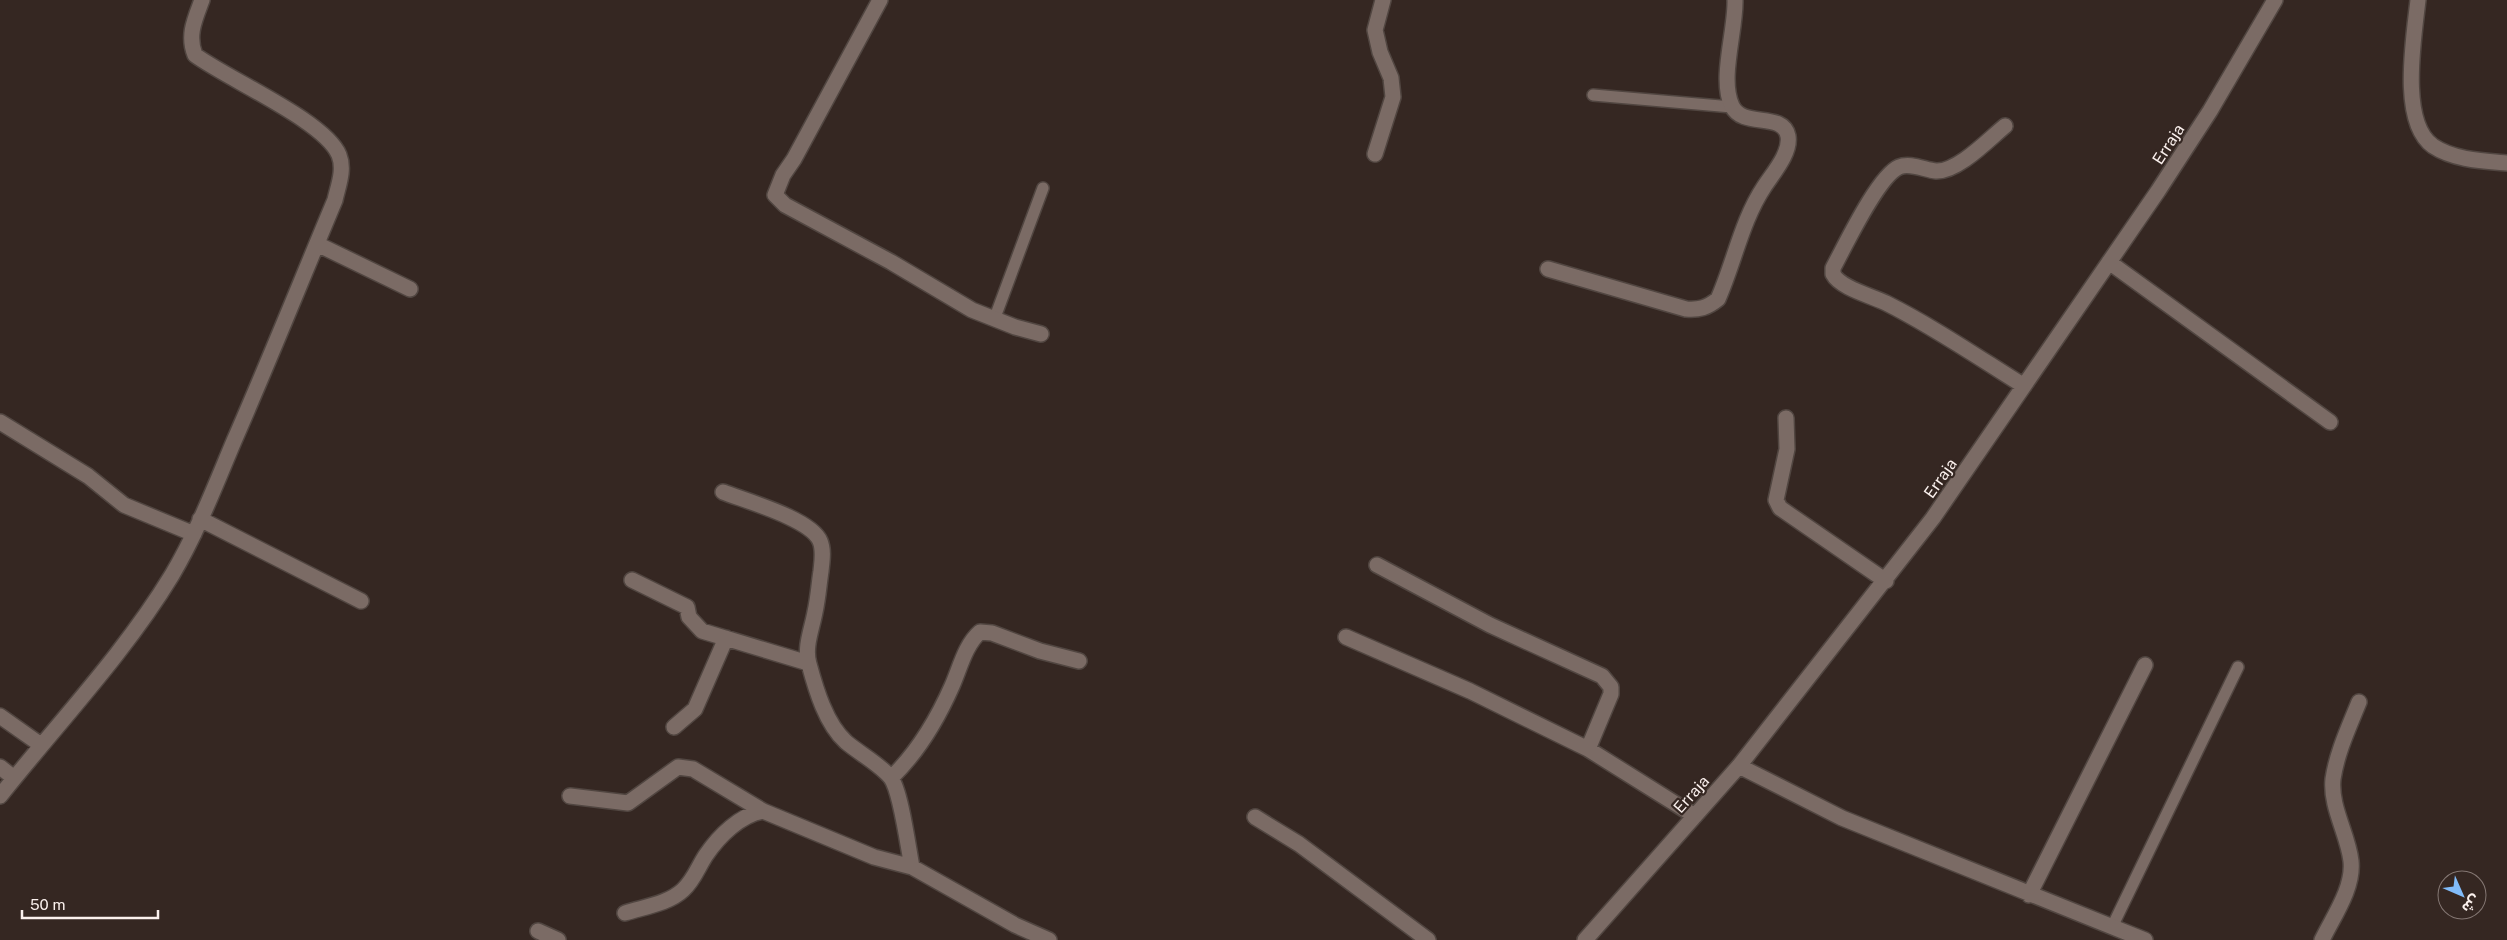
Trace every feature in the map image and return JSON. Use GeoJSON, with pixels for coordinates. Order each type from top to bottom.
{"type":"FeatureCollection","features":[{"type":"Feature","properties":{"kind":"street"},"geometry":{"type":"LineString","coordinates":[[0,796],[150,609],[172,574],[194,534],[335,200],[342,166],[339,155],[316,128],[195,55],[191,45],[191,32],[202,0]]}},
{"type":"Feature","properties":{"kind":"street"},"geometry":{"type":"LineString","coordinates":[[880,0],[794,159],[782,176],[775,194],[785,205],[891,262],[972,310],[994,320],[1041,334]]}},
{"type":"Feature","properties":{"kind":"street"},"geometry":{"type":"LineString","coordinates":[[1375,154],[1393,97],[1391,78],[1380,52],[1376,30],[1383,0]]}},
{"type":"Feature","properties":{"kind":"street"},"geometry":{"type":"LineString","coordinates":[[1548,269],[1686,308],[1698,310],[1709,307],[1718,299],[1753,205],[1785,153],[1788,142],[1785,130],[1780,125],[1772,121],[1743,118],[1732,107],[1729,98],[1728,67],[1735,0]]}},
{"type":"Feature","properties":{"kind":"street","name":"Erraja"},"geometry":{"type":"LineString","coordinates":[[1585,940],[1739,766],[1886,581],[1933,518],[2109,262],[2204,119],[2275,0]]}},
{"type":"Feature","properties":{"kind":"street"},"geometry":{"type":"LineString","coordinates":[[2418,0],[2411,70],[2416,121],[2420,130],[2425,139],[2443,151],[2474,160],[2507,163]]}},
{"type":"Feature","properties":{"kind":"street"},"geometry":{"type":"LineString","coordinates":[[2005,126],[1966,158],[1947,170],[1937,171],[1908,165],[1894,170],[1880,185],[1833,268],[1833,274],[1842,283],[1886,303],[1945,336],[2024,386]]}},
{"type":"Feature","properties":{"kind":"street"},"geometry":{"type":"LineString","coordinates":[[317,244],[410,290]]}},
{"type":"Feature","properties":{"kind":"street"},"geometry":{"type":"LineString","coordinates":[[2109,262],[2330,422]]}},
{"type":"Feature","properties":{"kind":"street"},"geometry":{"type":"LineString","coordinates":[[1786,418],[1787,449],[1776,500],[1780,508],[1886,581]]}},
{"type":"Feature","properties":{"kind":"street"},"geometry":{"type":"LineString","coordinates":[[0,422],[88,476],[124,505],[194,534]]}},
{"type":"Feature","properties":{"kind":"street"},"geometry":{"type":"LineString","coordinates":[[723,492],[794,520],[814,532],[820,540],[823,550],[816,612],[806,650],[808,663],[826,714],[835,728],[845,741],[891,778],[912,867]]}},
{"type":"Feature","properties":{"kind":"street"},"geometry":{"type":"LineString","coordinates":[[200,519],[361,601]]}},
{"type":"Feature","properties":{"kind":"street"},"geometry":{"type":"LineString","coordinates":[[1377,565],[1482,622],[1602,676],[1611,687],[1611,694],[1588,749]]}},
{"type":"Feature","properties":{"kind":"street"},"geometry":{"type":"LineString","coordinates":[[632,580],[687,607],[688,618],[702,631],[808,663]]}},
{"type":"Feature","properties":{"kind":"street"},"geometry":{"type":"LineString","coordinates":[[891,778],[905,765],[931,726],[952,688],[970,643],[980,632],[992,633],[1040,651],[1079,661]]}},
{"type":"Feature","properties":{"kind":"street"},"geometry":{"type":"LineString","coordinates":[[1346,637],[1470,691],[1588,749],[1694,816]]}},
{"type":"Feature","properties":{"kind":"street"},"geometry":{"type":"LineString","coordinates":[[674,727],[695,710],[726,638]]}},
{"type":"Feature","properties":{"kind":"street"},"geometry":{"type":"LineString","coordinates":[[2029,895],[2145,665]]}},
{"type":"Feature","properties":{"kind":"street"},"geometry":{"type":"LineString","coordinates":[[2322,940],[2341,901],[2351,871],[2350,854],[2333,796],[2333,780],[2341,748],[2359,702]]}},
{"type":"Feature","properties":{"kind":"street"},"geometry":{"type":"LineString","coordinates":[[0,716],[41,745]]}},
{"type":"Feature","properties":{"kind":"street"},"geometry":{"type":"LineString","coordinates":[[1739,766],[1842,818],[2029,895],[2145,940]]}},
{"type":"Feature","properties":{"kind":"street"},"geometry":{"type":"LineString","coordinates":[[0,767],[14,778]]}},
{"type":"Feature","properties":{"kind":"street"},"geometry":{"type":"LineString","coordinates":[[570,796],[628,803],[678,767],[693,769],[763,811],[874,857],[912,867],[1015,925],[1049,940]]}},
{"type":"Feature","properties":{"kind":"street"},"geometry":{"type":"LineString","coordinates":[[625,913],[670,899],[681,892],[691,881],[705,856],[716,843],[744,817],[763,811]]}},
{"type":"Feature","properties":{"kind":"street"},"geometry":{"type":"LineString","coordinates":[[1255,816],[1299,844],[1428,940]]}},
{"type":"Feature","properties":{"kind":"street"},"geometry":{"type":"LineString","coordinates":[[538,931],[558,940]]}},
{"type":"Feature","properties":{"kind":"lane"},"geometry":{"type":"LineString","coordinates":[[1593,95],[1732,107]]}},
{"type":"Feature","properties":{"kind":"lane"},"geometry":{"type":"LineString","coordinates":[[994,320],[1042,188]]}},
{"type":"Feature","properties":{"kind":"lane"},"geometry":{"type":"LineString","coordinates":[[2112,927],[2238,667]]}}]}
